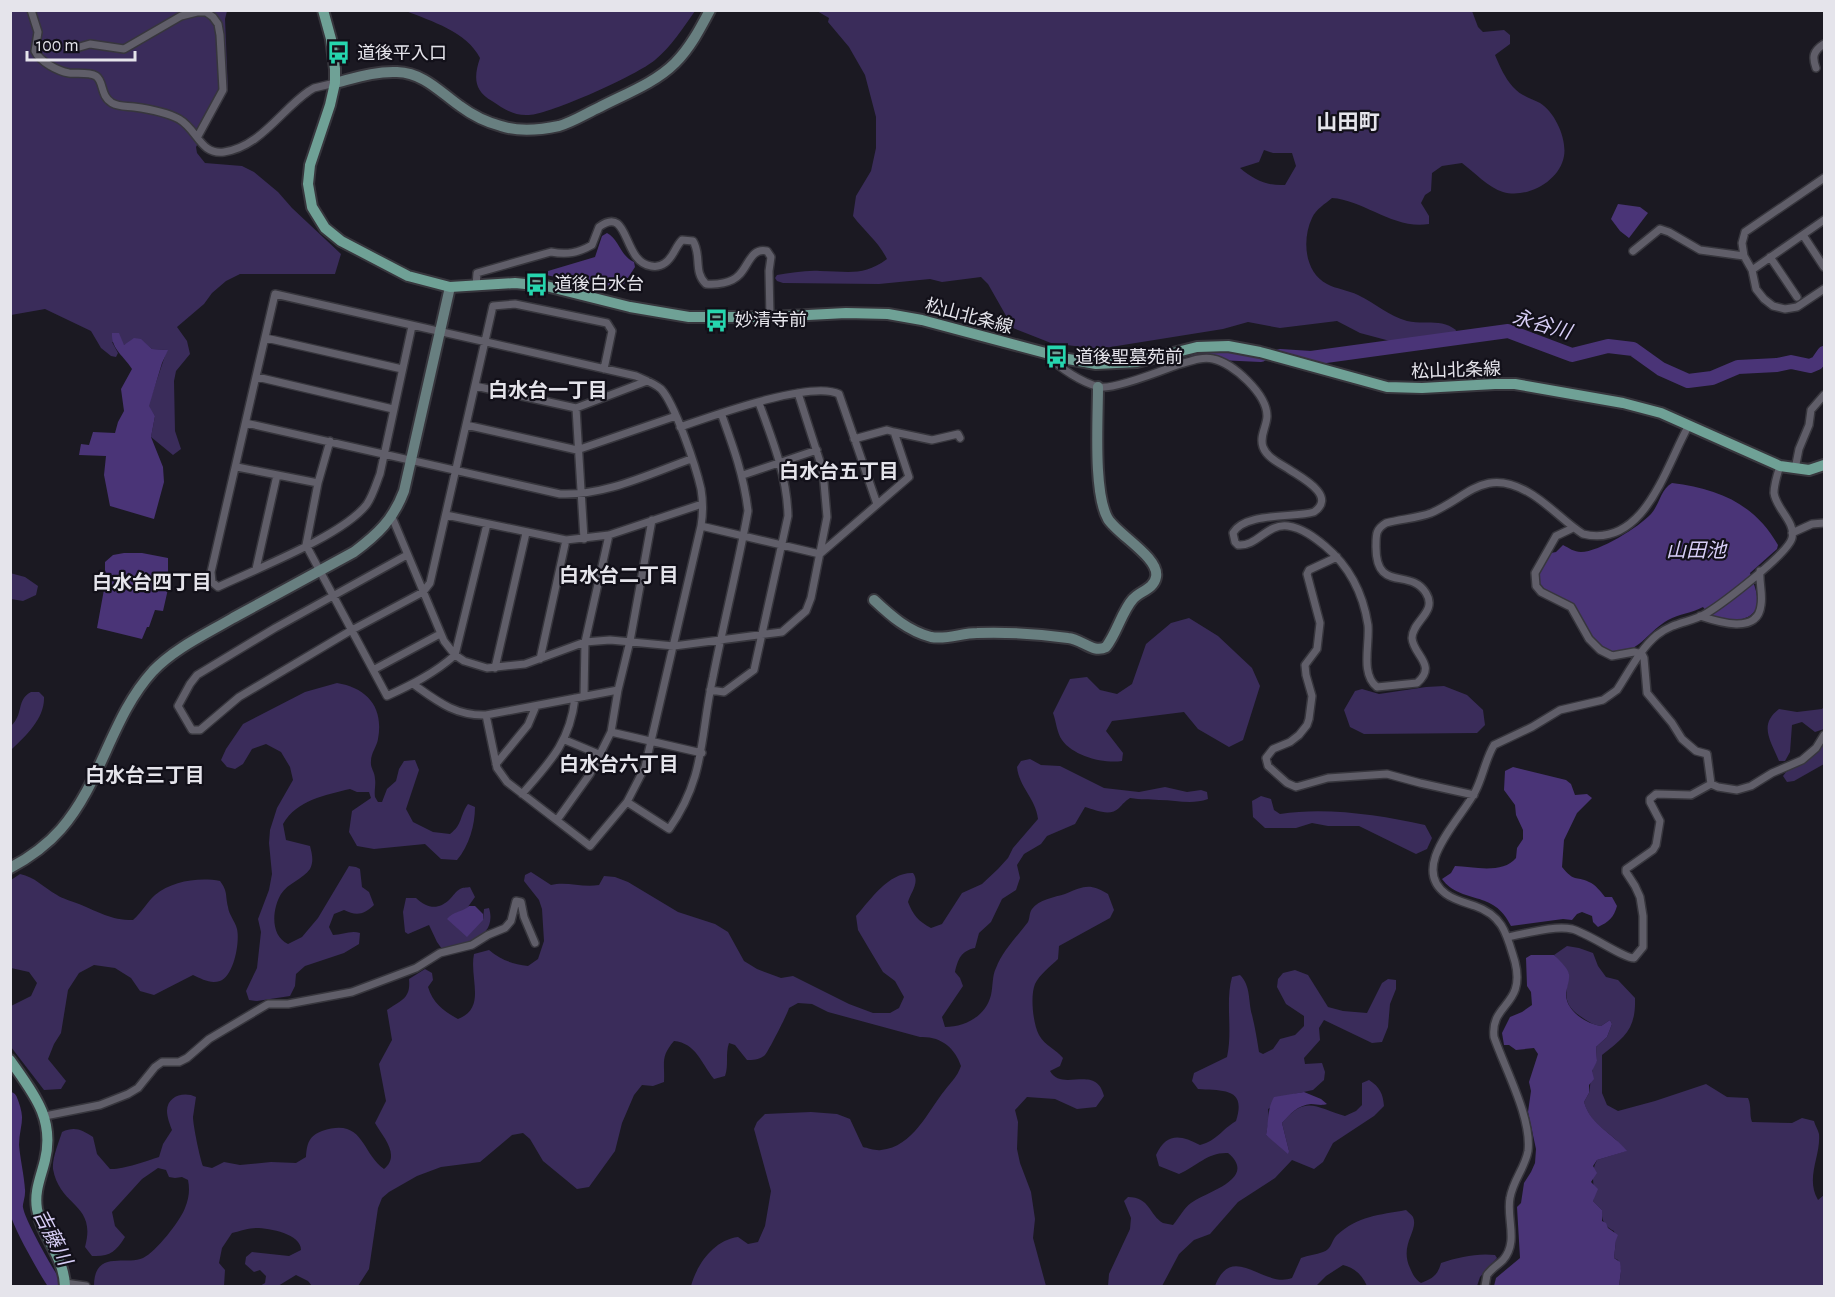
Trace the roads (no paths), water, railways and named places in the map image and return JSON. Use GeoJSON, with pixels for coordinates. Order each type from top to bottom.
{"type":"FeatureCollection","features":[{"type":"Feature","properties":{"kind":"main road","name":"松山北条線"},"geometry":{"type":"LineString","coordinates":[[323,10],[331,39],[335,83],[308,176],[310,199],[319,220],[341,241],[408,276],[450,287],[515,283],[546,286],[630,308],[689,316],[770,317],[846,313],[888,314],[922,320],[1082,363],[1123,364],[1197,347],[1228,346],[1252,350],[1387,387],[1422,388],[1515,384],[1642,407],[1662,413],[1780,466],[1809,470],[1824,465]]}},
{"type":"Feature","properties":{"kind":"main road"},"geometry":{"type":"LineString","coordinates":[[10,1060],[36,1098],[45,1116],[48,1149],[36,1192],[37,1210],[44,1230],[60,1261],[65,1285]]}},
{"type":"Feature","properties":{"kind":"street"},"geometry":{"type":"LineString","coordinates":[[32,10],[38,32],[35,51],[42,60],[67,73],[96,76],[100,80],[105,98],[111,103],[148,109],[178,119],[190,127],[206,149],[214,153],[234,150],[255,139],[309,91],[385,72],[405,72],[432,84],[459,105],[486,121],[515,129],[561,125],[666,72],[694,39],[710,10]]}},
{"type":"Feature","properties":{"kind":"street"},"geometry":{"type":"LineString","coordinates":[[76,48],[90,44],[124,49],[181,16],[206,12],[213,17],[218,24],[220,35],[223,90],[198,136]]}},
{"type":"Feature","properties":{"kind":"street"},"geometry":{"type":"LineString","coordinates":[[1816,68],[1814,54],[1824,44]]}},
{"type":"Feature","properties":{"kind":"street"},"geometry":{"type":"LineString","coordinates":[[1824,178],[1745,232],[1742,243],[1744,256],[1752,270],[1754,283],[1768,303],[1779,308],[1797,307],[1824,289]]}},
{"type":"Feature","properties":{"kind":"street"},"geometry":{"type":"LineString","coordinates":[[1752,270],[1824,220]]}},
{"type":"Feature","properties":{"kind":"street"},"geometry":{"type":"LineString","coordinates":[[476,286],[477,273],[551,252],[562,254],[586,249],[592,245],[599,227],[603,224],[614,223],[623,229],[635,258],[650,266],[656,267],[667,262],[682,240],[693,241],[696,246],[699,273],[706,284],[732,280],[739,275],[756,252],[767,251],[771,257],[770,317]]}},
{"type":"Feature","properties":{"kind":"street"},"geometry":{"type":"LineString","coordinates":[[1633,251],[1660,229],[1700,250],[1744,256]]}},
{"type":"Feature","properties":{"kind":"street"},"geometry":{"type":"LineString","coordinates":[[1803,235],[1824,267]]}},
{"type":"Feature","properties":{"kind":"street"},"geometry":{"type":"LineString","coordinates":[[1770,257],[1797,297]]}},
{"type":"Feature","properties":{"kind":"street"},"geometry":{"type":"LineString","coordinates":[[10,868],[42,848],[61,830],[95,773],[128,704],[155,669],[187,644],[354,552],[370,540],[392,517],[404,491],[412,460],[450,287]]}},
{"type":"Feature","properties":{"kind":"street"},"geometry":{"type":"LineString","coordinates":[[412,326],[374,492],[366,504],[344,525],[218,587],[212,582],[212,572],[258,378],[275,294],[636,376],[647,381],[662,391],[672,404],[701,490],[701,526],[645,767],[627,802],[590,846],[507,782],[496,764],[486,715]]}},
{"type":"Feature","properties":{"kind":"street"},"geometry":{"type":"LineString","coordinates":[[407,555],[203,671],[190,684],[178,706],[192,730],[200,730],[239,697],[350,631],[423,592],[430,583],[493,306],[515,304],[607,323],[612,331],[604,369]]}},
{"type":"Feature","properties":{"kind":"street"},"geometry":{"type":"LineString","coordinates":[[266,338],[402,369]]}},
{"type":"Feature","properties":{"kind":"street"},"geometry":{"type":"LineString","coordinates":[[1046,354],[1066,371],[1098,387],[1113,386],[1207,358],[1213,358],[1243,375],[1266,409],[1267,420],[1262,441],[1266,452],[1274,460],[1311,483],[1320,493],[1321,505],[1314,512],[1271,517],[1239,526],[1233,533],[1235,542],[1238,545],[1248,544],[1275,527],[1289,526],[1310,535],[1337,557],[1350,573],[1365,610],[1369,635],[1369,677],[1377,687],[1417,683],[1425,671],[1424,661],[1413,644],[1412,637],[1414,628],[1426,614],[1428,599],[1424,590],[1412,582],[1389,577],[1379,568],[1376,532],[1380,526],[1428,514],[1442,508],[1474,487],[1495,482],[1528,492],[1583,534],[1592,537],[1615,532],[1630,524],[1659,488],[1676,448],[1689,425]]}},
{"type":"Feature","properties":{"kind":"street"},"geometry":{"type":"LineString","coordinates":[[258,378],[393,409]]}},
{"type":"Feature","properties":{"kind":"street"},"geometry":{"type":"LineString","coordinates":[[475,386],[576,408],[647,381]]}},
{"type":"Feature","properties":{"kind":"street"},"geometry":{"type":"LineString","coordinates":[[874,600],[903,625],[930,637],[994,633],[1070,638],[1101,650],[1106,646],[1133,599],[1148,589],[1157,576],[1152,562],[1115,527],[1103,509],[1099,488],[1098,387]]}},
{"type":"Feature","properties":{"kind":"street"},"geometry":{"type":"LineString","coordinates":[[680,427],[721,413],[808,390],[832,390],[839,394],[877,504]]}},
{"type":"Feature","properties":{"kind":"street"},"geometry":{"type":"LineString","coordinates":[[392,517],[440,634],[455,655],[474,666],[495,668],[540,659],[585,642],[630,641],[674,646],[782,632],[806,611],[811,598],[827,517],[823,471],[798,393]]}},
{"type":"Feature","properties":{"kind":"street"},"geometry":{"type":"LineString","coordinates":[[1795,469],[1799,449],[1809,425],[1810,410],[1824,395]]}},
{"type":"Feature","properties":{"kind":"street"},"geometry":{"type":"LineString","coordinates":[[710,690],[724,692],[753,670],[788,516],[787,493],[780,463],[759,403]]}},
{"type":"Feature","properties":{"kind":"street"},"geometry":{"type":"LineString","coordinates":[[576,408],[584,539]]}},
{"type":"Feature","properties":{"kind":"street"},"geometry":{"type":"LineString","coordinates":[[627,802],[669,829],[683,809],[702,753],[710,690],[748,511],[742,475],[721,413]]}},
{"type":"Feature","properties":{"kind":"street"},"geometry":{"type":"LineString","coordinates":[[466,425],[577,450],[676,416]]}},
{"type":"Feature","properties":{"kind":"street"},"geometry":{"type":"LineString","coordinates":[[246,423],[560,494],[580,495],[604,489],[691,459]]}},
{"type":"Feature","properties":{"kind":"street"},"geometry":{"type":"LineString","coordinates":[[854,440],[888,430],[932,440],[958,434],[960,438]]}},
{"type":"Feature","properties":{"kind":"street"},"geometry":{"type":"LineString","coordinates":[[819,554],[909,477],[894,432]]}},
{"type":"Feature","properties":{"kind":"street"},"geometry":{"type":"LineString","coordinates":[[330,441],[318,483],[306,545],[350,631],[387,696],[413,684],[455,655],[487,524]]}},
{"type":"Feature","properties":{"kind":"street"},"geometry":{"type":"LineString","coordinates":[[742,475],[817,450]]}},
{"type":"Feature","properties":{"kind":"street"},"geometry":{"type":"LineString","coordinates":[[1485,1287],[1486,1275],[1503,1260],[1511,1247],[1510,1199],[1514,1180],[1524,1164],[1528,1142],[1512,1084],[1494,1037],[1495,1021],[1510,1001],[1517,984],[1515,964],[1503,927],[1495,916],[1481,908],[1448,896],[1438,887],[1433,876],[1432,864],[1436,853],[1474,795],[1494,746],[1560,710],[1611,696],[1656,636],[1681,621],[1703,615],[1753,577],[1788,546],[1792,533],[1790,524],[1777,504],[1774,493],[1780,466]]}},
{"type":"Feature","properties":{"kind":"street"},"geometry":{"type":"LineString","coordinates":[[237,467],[318,483]]}},
{"type":"Feature","properties":{"kind":"street"},"geometry":{"type":"LineString","coordinates":[[256,569],[277,475]]}},
{"type":"Feature","properties":{"kind":"street"},"geometry":{"type":"LineString","coordinates":[[446,515],[566,540],[609,535],[702,504]]}},
{"type":"Feature","properties":{"kind":"street"},"geometry":{"type":"LineString","coordinates":[[557,820],[590,774],[611,732],[652,520]]}},
{"type":"Feature","properties":{"kind":"street"},"geometry":{"type":"LineString","coordinates":[[1792,533],[1812,524],[1824,523]]}},
{"type":"Feature","properties":{"kind":"street"},"geometry":{"type":"LineString","coordinates":[[701,526],[819,554]]}},
{"type":"Feature","properties":{"kind":"street"},"geometry":{"type":"LineString","coordinates":[[1574,528],[1556,536],[1535,573],[1536,586],[1541,592],[1571,607],[1589,639],[1600,650],[1612,656],[1634,652],[1641,654],[1644,658],[1647,693],[1682,739],[1689,746],[1707,754],[1711,784]]}},
{"type":"Feature","properties":{"kind":"street"},"geometry":{"type":"LineString","coordinates":[[495,668],[526,533]]}},
{"type":"Feature","properties":{"kind":"street"},"geometry":{"type":"LineString","coordinates":[[584,696],[585,642],[609,535]]}},
{"type":"Feature","properties":{"kind":"street"},"geometry":{"type":"LineString","coordinates":[[540,659],[566,540]]}},
{"type":"Feature","properties":{"kind":"street"},"geometry":{"type":"LineString","coordinates":[[1337,557],[1309,570],[1307,574],[1320,622],[1317,649],[1305,665],[1312,696],[1307,725],[1294,739],[1269,753],[1266,758],[1268,766],[1287,783],[1296,787],[1328,778],[1387,774],[1474,795]]}},
{"type":"Feature","properties":{"kind":"street"},"geometry":{"type":"LineString","coordinates":[[1703,615],[1743,624],[1752,621],[1759,614],[1762,603],[1760,571]]}},
{"type":"Feature","properties":{"kind":"street"},"geometry":{"type":"LineString","coordinates":[[373,670],[440,634]]}},
{"type":"Feature","properties":{"kind":"street"},"geometry":{"type":"LineString","coordinates":[[413,684],[459,713],[473,716],[618,690]]}},
{"type":"Feature","properties":{"kind":"street"},"geometry":{"type":"LineString","coordinates":[[522,794],[546,767],[565,740],[574,710],[575,698]]}},
{"type":"Feature","properties":{"kind":"street"},"geometry":{"type":"LineString","coordinates":[[496,764],[528,725],[536,706]]}},
{"type":"Feature","properties":{"kind":"street"},"geometry":{"type":"LineString","coordinates":[[611,732],[702,753]]}},
{"type":"Feature","properties":{"kind":"street"},"geometry":{"type":"LineString","coordinates":[[1711,784],[1737,790],[1751,786],[1772,773],[1802,760],[1816,748],[1824,735]]}},
{"type":"Feature","properties":{"kind":"street"},"geometry":{"type":"LineString","coordinates":[[565,740],[601,755]]}},
{"type":"Feature","properties":{"kind":"street"},"geometry":{"type":"LineString","coordinates":[[1507,937],[1567,928],[1595,938],[1625,957],[1634,958],[1643,947],[1642,906],[1638,891],[1626,869],[1653,850],[1656,845],[1660,821],[1650,799],[1656,794],[1696,794],[1711,784]]}},
{"type":"Feature","properties":{"kind":"street"},"geometry":{"type":"LineString","coordinates":[[45,1116],[100,1105],[128,1094],[138,1088],[162,1062],[179,1062],[187,1058],[209,1039],[268,1004],[288,1004],[309,999],[335,997],[416,968],[440,953],[472,945],[505,928],[512,921],[516,901],[520,902],[535,943]]}},
{"type":"Feature","properties":{"kind":"street"},"geometry":{"type":"LineString","coordinates":[[65,1285],[86,1287]]}},
{"type":"Feature","properties":{"kind":"water"},"geometry":{"type":"Polygon","coordinates":[[[1618,204],[1640,207],[1648,213],[1629,238],[1611,219],[1618,204]]]}},
{"type":"Feature","properties":{"kind":"water"},"geometry":{"type":"Polygon","coordinates":[[[607,233],[634,262],[635,267],[618,293],[598,286],[546,275],[548,271],[595,257],[602,236],[607,233]]]}},
{"type":"Feature","properties":{"kind":"water"},"geometry":{"type":"Polygon","coordinates":[[[112,333],[119,333],[124,345],[134,338],[141,339],[152,349],[168,350],[149,406],[155,416],[151,437],[163,467],[164,482],[154,519],[110,506],[104,475],[106,456],[79,455],[81,444],[89,445],[93,432],[115,433],[124,411],[121,389],[132,369],[116,348],[112,333]]]}},
{"type":"Feature","properties":{"kind":"water","name":"山田池"},"geometry":{"type":"Polygon","coordinates":[[[1672,483],[1705,489],[1733,500],[1758,518],[1778,545],[1777,549],[1750,573],[1756,593],[1755,611],[1744,619],[1729,620],[1714,617],[1703,607],[1668,620],[1634,648],[1620,653],[1603,650],[1592,637],[1574,607],[1542,590],[1537,577],[1538,572],[1551,553],[1556,552],[1563,545],[1576,551],[1589,551],[1628,532],[1651,514],[1665,489],[1672,483]]]}},
{"type":"Feature","properties":{"kind":"water"},"geometry":{"type":"Polygon","coordinates":[[[142,553],[168,558],[168,589],[163,611],[155,610],[142,639],[97,628],[105,584],[105,562],[113,555],[142,553]]]}},
{"type":"Feature","properties":{"kind":"water"},"geometry":{"type":"Polygon","coordinates":[[[1513,767],[1566,780],[1571,784],[1575,795],[1587,794],[1592,798],[1577,813],[1564,840],[1562,867],[1573,877],[1593,884],[1605,897],[1612,897],[1617,906],[1616,910],[1613,916],[1602,925],[1598,927],[1593,922],[1592,916],[1582,912],[1572,920],[1563,919],[1511,926],[1504,914],[1496,907],[1458,892],[1442,879],[1451,873],[1455,866],[1496,868],[1516,858],[1517,848],[1523,839],[1523,830],[1516,815],[1515,805],[1504,790],[1505,771],[1513,767]]]}},
{"type":"Feature","properties":{"kind":"water"},"geometry":{"type":"Polygon","coordinates":[[[469,906],[475,906],[483,914],[483,920],[467,937],[447,919],[469,906]]]}},
{"type":"Feature","properties":{"kind":"water"},"geometry":{"type":"Polygon","coordinates":[[[1531,955],[1554,955],[1565,966],[1569,976],[1567,999],[1578,1015],[1595,1025],[1601,1026],[1610,1020],[1612,1024],[1607,1037],[1596,1047],[1597,1061],[1592,1071],[1594,1079],[1589,1085],[1589,1093],[1584,1102],[1597,1123],[1627,1151],[1597,1160],[1593,1166],[1597,1173],[1591,1182],[1598,1189],[1593,1201],[1602,1210],[1602,1221],[1618,1235],[1614,1258],[1620,1262],[1619,1286],[1494,1286],[1496,1278],[1520,1258],[1517,1207],[1521,1203],[1524,1183],[1535,1163],[1536,1149],[1528,1112],[1531,1091],[1529,1082],[1538,1054],[1534,1048],[1516,1050],[1509,1045],[1504,1045],[1502,1033],[1510,1017],[1532,1005],[1531,992],[1527,986],[1526,958],[1531,955]]]}},
{"type":"Feature","properties":{"kind":"water"},"geometry":{"type":"Polygon","coordinates":[[[1304,1092],[1327,1104],[1302,1106],[1282,1123],[1288,1154],[1266,1135],[1270,1106],[1274,1097],[1304,1092]]]}},
{"type":"Feature","properties":{"kind":"waterway","name":"永谷川"},"geometry":{"type":"LineString","coordinates":[[1280,356],[1311,358],[1508,331],[1572,355],[1608,346],[1633,349],[1661,369],[1688,381],[1712,378],[1738,367],[1791,362],[1810,366],[1817,363],[1824,353]]}},
{"type":"Feature","properties":{"kind":"waterway","name":"永谷川"},"geometry":{"type":"LineString","coordinates":[[1197,352],[1261,355]]}},
{"type":"Feature","properties":{"kind":"waterway","name":"吉藤川"},"geometry":{"type":"LineString","coordinates":[[10,1099],[15,1118],[12,1145],[18,1192],[16,1208],[27,1236],[56,1286]]}},
{"type":"Feature","properties":{"kind":"place","name":"道後平入口"},"geometry":{"type":"Point","coordinates":[339,53]}},
{"type":"Feature","properties":{"kind":"place","name":"道後白水台"},"geometry":{"type":"Point","coordinates":[536,284]}},
{"type":"Feature","properties":{"kind":"place","name":"妙清寺前"},"geometry":{"type":"Point","coordinates":[717,320]}},
{"type":"Feature","properties":{"kind":"place","name":"道後聖墓苑前"},"geometry":{"type":"Point","coordinates":[1057,357]}},
{"type":"Feature","properties":{"kind":"district","name":"山田町"},"geometry":{"type":"Point","coordinates":[1348,122]}},
{"type":"Feature","properties":{"kind":"district","name":"白水台一丁目"},"geometry":{"type":"Point","coordinates":[548,390]}},
{"type":"Feature","properties":{"kind":"district","name":"白水台五丁目"},"geometry":{"type":"Point","coordinates":[839,471]}},
{"type":"Feature","properties":{"kind":"district","name":"白水台二丁目"},"geometry":{"type":"Point","coordinates":[619,575]}},
{"type":"Feature","properties":{"kind":"district","name":"白水台四丁目"},"geometry":{"type":"Point","coordinates":[152,582]}},
{"type":"Feature","properties":{"kind":"district","name":"白水台六丁目"},"geometry":{"type":"Point","coordinates":[619,764]}},
{"type":"Feature","properties":{"kind":"district","name":"白水台三丁目"},"geometry":{"type":"Point","coordinates":[145,775]}}]}
